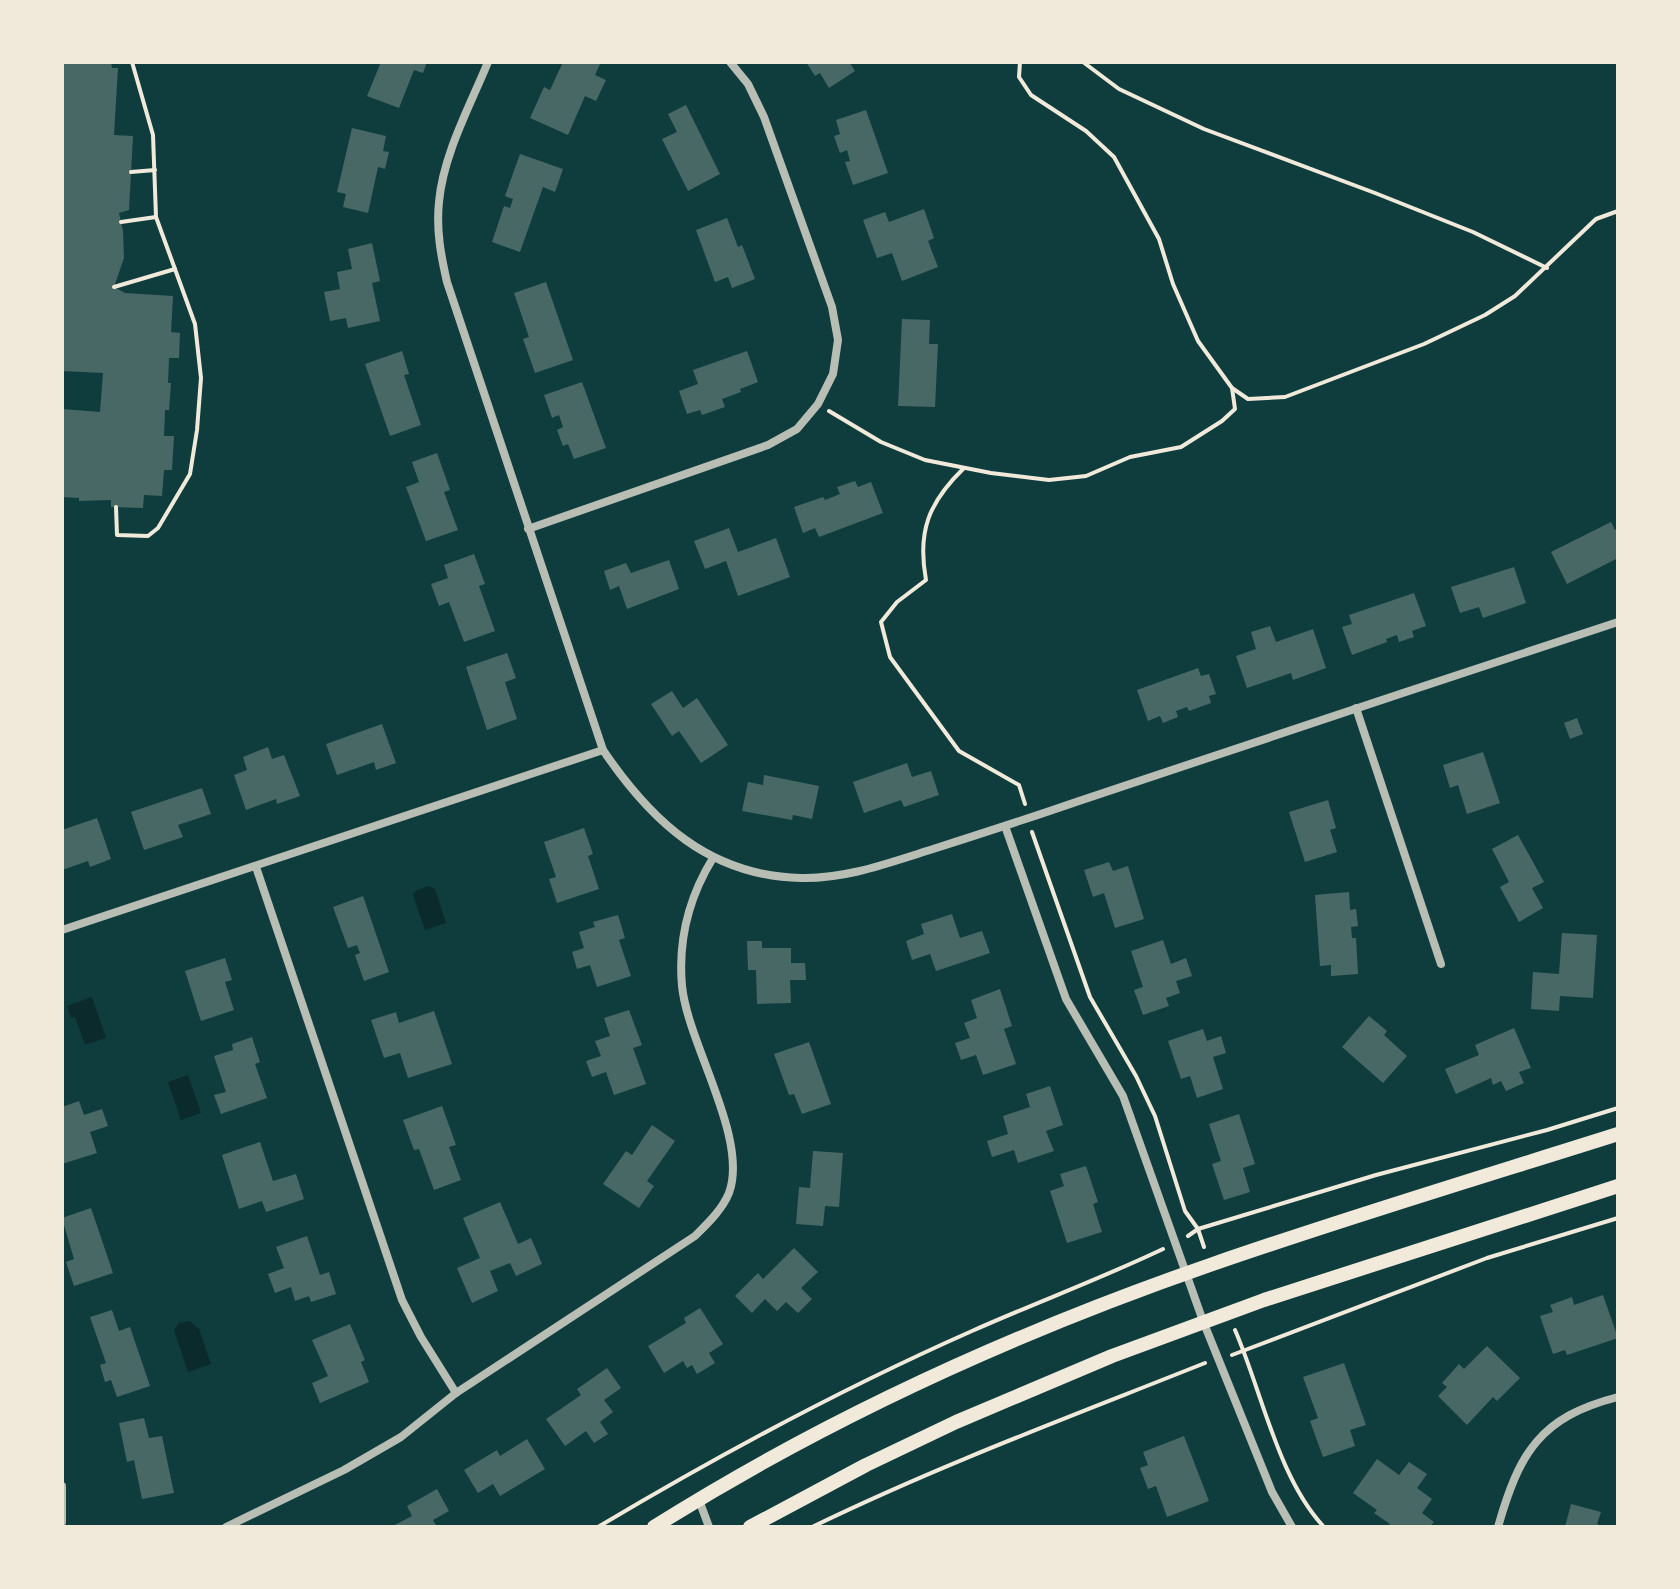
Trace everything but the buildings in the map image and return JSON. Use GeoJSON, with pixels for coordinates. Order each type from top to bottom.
{"type":"FeatureCollection","features":[{"type":"Feature","properties":{"kind":"main road"},"geometry":{"type":"LineString","coordinates":[[654,1527],[745,1471],[932,1377],[1052,1325],[1209,1265],[1618,1134]]}},
{"type":"Feature","properties":{"kind":"main road"},"geometry":{"type":"LineString","coordinates":[[750,1527],[866,1465],[956,1422],[1112,1356],[1227,1312],[1618,1186]]}},
{"type":"Feature","properties":{"kind":"street"},"geometry":{"type":"LineString","coordinates":[[488,62],[448,161],[439,201],[439,242],[447,282],[603,750],[627,786],[658,820],[685,842],[713,858],[753,871],[800,878],[844,875],[1030,818],[1618,622]]}},
{"type":"Feature","properties":{"kind":"street"},"geometry":{"type":"LineString","coordinates":[[528,529],[768,445],[797,429],[818,404],[833,374],[838,340],[832,307],[764,117],[748,84],[730,62]]}},
{"type":"Feature","properties":{"kind":"street"},"geometry":{"type":"LineString","coordinates":[[1356,708],[1441,964]]}},
{"type":"Feature","properties":{"kind":"street"},"geometry":{"type":"LineString","coordinates":[[62,930],[603,750]]}},
{"type":"Feature","properties":{"kind":"street"},"geometry":{"type":"LineString","coordinates":[[1005,826],[1066,999],[1123,1096],[1203,1321],[1272,1492],[1292,1527]]}},
{"type":"Feature","properties":{"kind":"street"},"geometry":{"type":"LineString","coordinates":[[226,1527],[344,1470],[401,1437],[456,1393],[695,1236],[714,1217],[729,1193],[733,1166],[729,1139],[682,988],[682,953],[687,916],[698,882],[713,858]]}},
{"type":"Feature","properties":{"kind":"street"},"geometry":{"type":"LineString","coordinates":[[256,867],[392,1274],[421,1337],[456,1393]]}},
{"type":"Feature","properties":{"kind":"street"},"geometry":{"type":"LineString","coordinates":[[1498,1527],[1510,1487],[1532,1446],[1550,1427],[1571,1412],[1618,1397]]}},
{"type":"Feature","properties":{"kind":"street"},"geometry":{"type":"LineString","coordinates":[[62,1486],[62,1522]]}},
{"type":"Feature","properties":{"kind":"street"},"geometry":{"type":"LineString","coordinates":[[698,1499],[709,1527]]}},
{"type":"Feature","properties":{"kind":"path"},"geometry":{"type":"LineString","coordinates":[[116,507],[117,535],[148,536],[158,528],[190,474],[201,378],[195,324],[156,217],[153,135],[132,62]]}},
{"type":"Feature","properties":{"kind":"path"},"geometry":{"type":"LineString","coordinates":[[1020,62],[1019,77],[1031,95],[1086,131],[1114,157],[1159,239],[1173,284],[1198,341],[1232,388],[1248,399],[1285,397],[1424,344],[1485,315],[1515,296],[1596,219],[1618,211]]}},
{"type":"Feature","properties":{"kind":"path"},"geometry":{"type":"LineString","coordinates":[[1083,62],[1119,89],[1204,129],[1473,232],[1547,268]]}},
{"type":"Feature","properties":{"kind":"path"},"geometry":{"type":"LineString","coordinates":[[131,172],[155,170]]}},
{"type":"Feature","properties":{"kind":"path"},"geometry":{"type":"LineString","coordinates":[[121,222],[156,217]]}},
{"type":"Feature","properties":{"kind":"path"},"geometry":{"type":"LineString","coordinates":[[114,287],[175,269]]}},
{"type":"Feature","properties":{"kind":"path"},"geometry":{"type":"LineString","coordinates":[[818,404],[881,442],[925,460],[1049,480],[1086,476],[1130,457],[1181,447],[1235,409],[1232,388]]}},
{"type":"Feature","properties":{"kind":"path"},"geometry":{"type":"LineString","coordinates":[[964,468],[949,483],[928,518],[921,551],[926,580],[897,602],[881,622],[890,657],[959,751],[1019,785],[1034,841],[1090,997],[1136,1076],[1155,1116],[1185,1211],[1198,1229],[1209,1265]]}},
{"type":"Feature","properties":{"kind":"path"},"geometry":{"type":"LineString","coordinates":[[1227,1312],[1291,1478],[1324,1527]]}},
{"type":"Feature","properties":{"kind":"water"},"geometry":{"type":"Polygon","coordinates":[[[429,886],[435,889],[446,923],[425,930],[413,895],[429,886]]]}},
{"type":"Feature","properties":{"kind":"water"},"geometry":{"type":"Polygon","coordinates":[[[92,997],[106,1038],[85,1045],[75,1017],[71,1018],[67,1006],[92,997]]]}},
{"type":"Feature","properties":{"kind":"water"},"geometry":{"type":"Polygon","coordinates":[[[188,1075],[201,1113],[181,1120],[168,1082],[188,1075]]]}},
{"type":"Feature","properties":{"kind":"water"},"geometry":{"type":"Polygon","coordinates":[[[190,1321],[199,1329],[211,1364],[188,1372],[174,1330],[179,1323],[190,1321]]]}}]}
